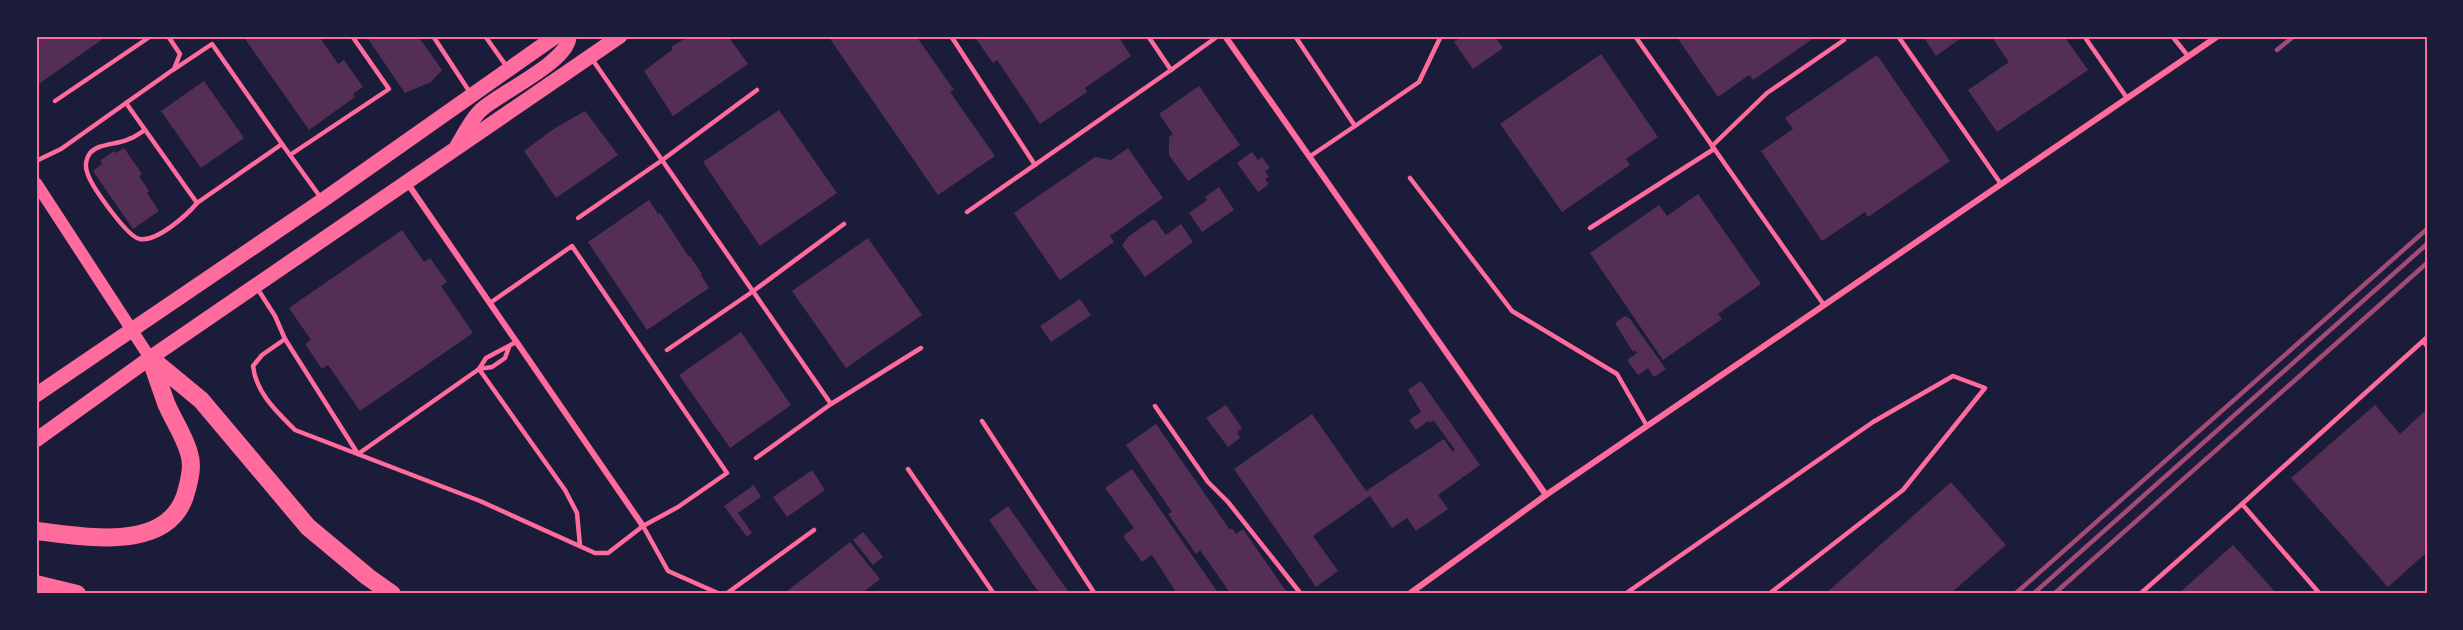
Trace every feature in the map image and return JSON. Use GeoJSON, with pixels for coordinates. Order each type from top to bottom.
{"type":"FeatureCollection","features":[{"type":"Feature","properties":{"kind":"highway"},"geometry":{"type":"LineString","coordinates":[[36,531],[106,538],[148,533],[175,514],[184,501],[191,470],[190,455],[167,405],[150,358]]}},
{"type":"Feature","properties":{"kind":"highway"},"geometry":{"type":"LineString","coordinates":[[150,358],[201,400],[308,527],[392,594]]}},
{"type":"Feature","properties":{"kind":"highway"},"geometry":{"type":"LineString","coordinates":[[36,584],[77,594]]}},
{"type":"Feature","properties":{"kind":"main road"},"geometry":{"type":"LineString","coordinates":[[36,395],[323,200],[556,36]]}},
{"type":"Feature","properties":{"kind":"main road"},"geometry":{"type":"LineString","coordinates":[[454,151],[480,111],[559,56],[570,41],[569,36]]}},
{"type":"Feature","properties":{"kind":"main road"},"geometry":{"type":"LineString","coordinates":[[36,440],[150,358],[408,184],[620,36]]}},
{"type":"Feature","properties":{"kind":"main road"},"geometry":{"type":"LineString","coordinates":[[36,183],[150,358]]}},
{"type":"Feature","properties":{"kind":"street"},"geometry":{"type":"LineString","coordinates":[[1225,36],[1546,495]]}},
{"type":"Feature","properties":{"kind":"street"},"geometry":{"type":"LineString","coordinates":[[1409,594],[1546,495],[2218,36]]}},
{"type":"Feature","properties":{"kind":"street"},"geometry":{"type":"LineString","coordinates":[[408,184],[643,526]]}},
{"type":"Feature","properties":{"kind":"lane"},"geometry":{"type":"LineString","coordinates":[[55,101],[152,36]]}},
{"type":"Feature","properties":{"kind":"lane"},"geometry":{"type":"LineString","coordinates":[[168,36],[180,54],[173,70]]}},
{"type":"Feature","properties":{"kind":"lane"},"geometry":{"type":"LineString","coordinates":[[290,155],[389,89],[352,36]]}},
{"type":"Feature","properties":{"kind":"lane"},"geometry":{"type":"LineString","coordinates":[[433,36],[472,96]]}},
{"type":"Feature","properties":{"kind":"lane"},"geometry":{"type":"LineString","coordinates":[[485,36],[509,69]]}},
{"type":"Feature","properties":{"kind":"lane"},"geometry":{"type":"LineString","coordinates":[[951,36],[1035,165]]}},
{"type":"Feature","properties":{"kind":"lane"},"geometry":{"type":"LineString","coordinates":[[1148,36],[1171,70]]}},
{"type":"Feature","properties":{"kind":"lane"},"geometry":{"type":"LineString","coordinates":[[967,212],[1218,36]]}},
{"type":"Feature","properties":{"kind":"lane"},"geometry":{"type":"LineString","coordinates":[[1295,36],[1355,126]]}},
{"type":"Feature","properties":{"kind":"lane"},"geometry":{"type":"LineString","coordinates":[[1310,157],[1419,82],[1441,36]]}},
{"type":"Feature","properties":{"kind":"lane"},"geometry":{"type":"LineString","coordinates":[[1635,36],[1824,305]]}},
{"type":"Feature","properties":{"kind":"lane"},"geometry":{"type":"LineString","coordinates":[[1898,36],[2001,184]]}},
{"type":"Feature","properties":{"kind":"lane"},"geometry":{"type":"LineString","coordinates":[[2084,36],[2127,98]]}},
{"type":"Feature","properties":{"kind":"lane"},"geometry":{"type":"LineString","coordinates":[[2172,36],[2188,56]]}},
{"type":"Feature","properties":{"kind":"lane"},"geometry":{"type":"LineString","coordinates":[[1590,228],[1713,147],[1767,93],[1844,40]]}},
{"type":"Feature","properties":{"kind":"lane"},"geometry":{"type":"LineString","coordinates":[[36,162],[61,149],[212,44],[323,200]]}},
{"type":"Feature","properties":{"kind":"lane"},"geometry":{"type":"LineString","coordinates":[[590,57],[831,404]]}},
{"type":"Feature","properties":{"kind":"lane"},"geometry":{"type":"LineString","coordinates":[[578,218],[758,90]]}},
{"type":"Feature","properties":{"kind":"lane"},"geometry":{"type":"LineString","coordinates":[[126,103],[197,203]]}},
{"type":"Feature","properties":{"kind":"lane"},"geometry":{"type":"LineString","coordinates":[[145,130],[128,140],[95,149],[88,156],[86,164],[88,176],[124,229],[134,238],[143,240],[175,223],[197,203],[282,144]]}},
{"type":"Feature","properties":{"kind":"lane"},"geometry":{"type":"LineString","coordinates":[[1410,178],[1512,311],[1617,374],[1647,426]]}},
{"type":"Feature","properties":{"kind":"lane"},"geometry":{"type":"LineString","coordinates":[[667,350],[752,292],[844,224]]}},
{"type":"Feature","properties":{"kind":"lane"},"geometry":{"type":"LineString","coordinates":[[285,339],[262,355],[254,366],[255,379],[273,408],[296,430],[480,501],[595,553],[608,553],[643,526],[678,507],[727,473],[572,246],[490,303]]}},
{"type":"Feature","properties":{"kind":"lane"},"geometry":{"type":"LineString","coordinates":[[256,287],[275,316],[285,339],[358,454]]}},
{"type":"Feature","properties":{"kind":"lane"},"geometry":{"type":"LineString","coordinates":[[2140,594],[2425,339],[2427,346]]}},
{"type":"Feature","properties":{"kind":"lane"},"geometry":{"type":"LineString","coordinates":[[479,369],[492,367],[506,358],[509,348],[516,342]]}},
{"type":"Feature","properties":{"kind":"lane"},"geometry":{"type":"LineString","coordinates":[[358,454],[479,369],[486,358],[500,349],[509,348]]}},
{"type":"Feature","properties":{"kind":"lane"},"geometry":{"type":"LineString","coordinates":[[756,458],[831,404],[921,348]]}},
{"type":"Feature","properties":{"kind":"lane"},"geometry":{"type":"LineString","coordinates":[[479,369],[565,490],[577,513],[580,546]]}},
{"type":"Feature","properties":{"kind":"lane"},"geometry":{"type":"LineString","coordinates":[[1624,594],[1873,422],[1953,376],[1985,388],[1903,490],[1769,594]]}},
{"type":"Feature","properties":{"kind":"lane"},"geometry":{"type":"LineString","coordinates":[[1155,406],[1208,482],[1228,502],[1301,594]]}},
{"type":"Feature","properties":{"kind":"lane"},"geometry":{"type":"LineString","coordinates":[[982,421],[1095,594]]}},
{"type":"Feature","properties":{"kind":"lane"},"geometry":{"type":"LineString","coordinates":[[908,468],[994,594]]}},
{"type":"Feature","properties":{"kind":"lane"},"geometry":{"type":"LineString","coordinates":[[2242,504],[2320,594]]}},
{"type":"Feature","properties":{"kind":"lane"},"geometry":{"type":"LineString","coordinates":[[643,526],[668,571],[720,594]]}},
{"type":"Feature","properties":{"kind":"lane"},"geometry":{"type":"LineString","coordinates":[[726,594],[814,530]]}},
{"type":"Feature","properties":{"kind":"building"},"geometry":{"type":"Polygon","coordinates":[[[36,36],[107,36],[36,86],[36,36]]]}},
{"type":"Feature","properties":{"kind":"building"},"geometry":{"type":"Polygon","coordinates":[[[243,36],[325,36],[321,39],[338,64],[344,60],[363,87],[353,94],[355,97],[309,130],[243,36]]]}},
{"type":"Feature","properties":{"kind":"building"},"geometry":{"type":"Polygon","coordinates":[[[366,36],[418,36],[442,70],[431,82],[405,93],[366,36]]]}},
{"type":"Feature","properties":{"kind":"building"},"geometry":{"type":"Polygon","coordinates":[[[689,36],[728,36],[748,64],[673,116],[644,71],[673,49],[671,47],[689,36]]]}},
{"type":"Feature","properties":{"kind":"building"},"geometry":{"type":"Polygon","coordinates":[[[828,36],[916,36],[954,90],[950,92],[995,156],[938,195],[828,36]]]}},
{"type":"Feature","properties":{"kind":"building"},"geometry":{"type":"Polygon","coordinates":[[[974,36],[1118,36],[1131,56],[1085,88],[1087,92],[1040,124],[997,60],[993,63],[974,36]]]}},
{"type":"Feature","properties":{"kind":"building"},"geometry":{"type":"Polygon","coordinates":[[[1462,36],[1494,36],[1503,48],[1473,69],[1454,42],[1462,36]]]}},
{"type":"Feature","properties":{"kind":"building"},"geometry":{"type":"Polygon","coordinates":[[[1676,36],[1817,36],[1753,80],[1749,75],[1718,97],[1676,36]]]}},
{"type":"Feature","properties":{"kind":"building"},"geometry":{"type":"Polygon","coordinates":[[[1923,36],[1964,36],[1936,56],[1923,36]]]}},
{"type":"Feature","properties":{"kind":"building"},"geometry":{"type":"Polygon","coordinates":[[[1991,36],[2064,36],[2088,70],[1997,132],[1968,90],[2009,62],[1991,36]]]}},
{"type":"Feature","properties":{"kind":"building"},"geometry":{"type":"Polygon","coordinates":[[[1601,54],[1658,137],[1626,159],[1630,165],[1562,212],[1500,124],[1601,54]]]}},
{"type":"Feature","properties":{"kind":"building"},"geometry":{"type":"Polygon","coordinates":[[[1877,55],[1950,161],[1868,217],[1865,212],[1822,241],[1761,151],[1793,129],[1785,118],[1877,55]]]}},
{"type":"Feature","properties":{"kind":"building"},"geometry":{"type":"Polygon","coordinates":[[[204,81],[244,138],[201,168],[161,111],[204,81]]]}},
{"type":"Feature","properties":{"kind":"building"},"geometry":{"type":"Polygon","coordinates":[[[1199,86],[1240,145],[1188,181],[1169,155],[1169,137],[1173,134],[1159,114],[1199,86]]]}},
{"type":"Feature","properties":{"kind":"building"},"geometry":{"type":"Polygon","coordinates":[[[779,110],[837,193],[760,246],[703,162],[779,110]]]}},
{"type":"Feature","properties":{"kind":"building"},"geometry":{"type":"Polygon","coordinates":[[[585,111],[618,155],[556,198],[524,151],[555,128],[585,111]]]}},
{"type":"Feature","properties":{"kind":"building"},"geometry":{"type":"Polygon","coordinates":[[[124,148],[142,174],[139,176],[159,211],[133,229],[93,171],[102,164],[100,161],[114,151],[116,153],[124,148]]]}},
{"type":"Feature","properties":{"kind":"building"},"geometry":{"type":"Polygon","coordinates":[[[1128,148],[1163,198],[1110,236],[1114,242],[1060,280],[1014,213],[1095,157],[1111,160],[1128,148]]]}},
{"type":"Feature","properties":{"kind":"building"},"geometry":{"type":"Polygon","coordinates":[[[1252,152],[1258,160],[1262,157],[1270,168],[1265,171],[1269,177],[1265,179],[1269,184],[1258,192],[1237,163],[1252,152]]]}},
{"type":"Feature","properties":{"kind":"building"},"geometry":{"type":"Polygon","coordinates":[[[1219,187],[1234,210],[1202,232],[1189,213],[1207,200],[1205,197],[1219,187]]]}},
{"type":"Feature","properties":{"kind":"building"},"geometry":{"type":"Polygon","coordinates":[[[1698,194],[1761,284],[1718,314],[1722,319],[1663,360],[1590,253],[1659,205],[1667,216],[1698,194]]]}},
{"type":"Feature","properties":{"kind":"building"},"geometry":{"type":"Polygon","coordinates":[[[649,200],[690,256],[709,288],[647,330],[588,242],[649,200]]]}},
{"type":"Feature","properties":{"kind":"building"},"geometry":{"type":"Polygon","coordinates":[[[1155,220],[1166,235],[1181,224],[1193,242],[1145,277],[1122,245],[1129,236],[1155,220]]]}},
{"type":"Feature","properties":{"kind":"building"},"geometry":{"type":"Polygon","coordinates":[[[402,230],[424,262],[430,258],[447,282],[441,286],[473,333],[360,411],[328,365],[322,369],[305,344],[311,340],[289,308],[402,230]]]}},
{"type":"Feature","properties":{"kind":"building"},"geometry":{"type":"Polygon","coordinates":[[[868,238],[922,315],[846,368],[792,291],[868,238]]]}},
{"type":"Feature","properties":{"kind":"building"},"geometry":{"type":"Polygon","coordinates":[[[1080,299],[1091,315],[1051,342],[1040,326],[1080,299]]]}},
{"type":"Feature","properties":{"kind":"building"},"geometry":{"type":"Polygon","coordinates":[[[1625,316],[1630,319],[1666,369],[1654,377],[1648,368],[1638,375],[1627,360],[1637,353],[1635,350],[1633,352],[1615,323],[1625,316]]]}},
{"type":"Feature","properties":{"kind":"building"},"geometry":{"type":"Polygon","coordinates":[[[741,332],[791,405],[730,448],[679,375],[741,332]]]}},
{"type":"Feature","properties":{"kind":"building"},"geometry":{"type":"Polygon","coordinates":[[[1421,381],[1480,465],[1438,495],[1448,509],[1416,531],[1407,518],[1392,528],[1370,496],[1313,536],[1338,571],[1316,587],[1234,469],[1312,414],[1366,491],[1444,439],[1452,451],[1455,450],[1434,421],[1430,423],[1428,421],[1416,430],[1409,420],[1421,412],[1408,390],[1421,381]]]}},
{"type":"Feature","properties":{"kind":"building"},"geometry":{"type":"Polygon","coordinates":[[[1226,405],[1242,428],[1237,432],[1240,438],[1228,447],[1206,418],[1226,405]]]}},
{"type":"Feature","properties":{"kind":"building"},"geometry":{"type":"Polygon","coordinates":[[[2375,405],[2400,434],[2427,409],[2427,552],[2388,587],[2291,478],[2375,405]]]}},
{"type":"Feature","properties":{"kind":"building"},"geometry":{"type":"Polygon","coordinates":[[[1156,424],[1230,530],[1232,528],[1236,534],[1243,529],[1288,594],[1231,594],[1200,550],[1196,554],[1168,514],[1172,512],[1126,445],[1156,424]]]}},
{"type":"Feature","properties":{"kind":"building"},"geometry":{"type":"Polygon","coordinates":[[[1132,469],[1219,594],[1173,594],[1176,592],[1152,555],[1142,562],[1123,536],[1134,528],[1105,488],[1132,469]]]}},
{"type":"Feature","properties":{"kind":"building"},"geometry":{"type":"Polygon","coordinates":[[[812,470],[825,490],[787,517],[773,497],[812,470]]]}},
{"type":"Feature","properties":{"kind":"building"},"geometry":{"type":"Polygon","coordinates":[[[1951,482],[2006,545],[1950,594],[1825,594],[1951,482]]]}},
{"type":"Feature","properties":{"kind":"building"},"geometry":{"type":"Polygon","coordinates":[[[754,485],[761,497],[738,513],[752,533],[747,537],[724,506],[754,485]]]}},
{"type":"Feature","properties":{"kind":"building"},"geometry":{"type":"Polygon","coordinates":[[[1008,506],[1070,594],[1040,594],[989,520],[1008,506]]]}},
{"type":"Feature","properties":{"kind":"building"},"geometry":{"type":"Polygon","coordinates":[[[863,532],[883,557],[873,565],[853,540],[863,532]]]}},
{"type":"Feature","properties":{"kind":"building"},"geometry":{"type":"Polygon","coordinates":[[[850,542],[880,579],[861,594],[788,594],[786,592],[850,542]]]}},
{"type":"Feature","properties":{"kind":"building"},"geometry":{"type":"Polygon","coordinates":[[[2233,545],[2277,594],[2178,594],[2233,545]]]}},
{"type":"Feature","properties":{"kind":"railway"},"geometry":{"type":"LineString","coordinates":[[2277,50],[2294,36]]}},
{"type":"Feature","properties":{"kind":"railway"},"geometry":{"type":"LineString","coordinates":[[2015,594],[2427,229]]}},
{"type":"Feature","properties":{"kind":"railway"},"geometry":{"type":"LineString","coordinates":[[2033,594],[2427,244]]}},
{"type":"Feature","properties":{"kind":"railway"},"geometry":{"type":"LineString","coordinates":[[2054,594],[2427,263]]}}]}
